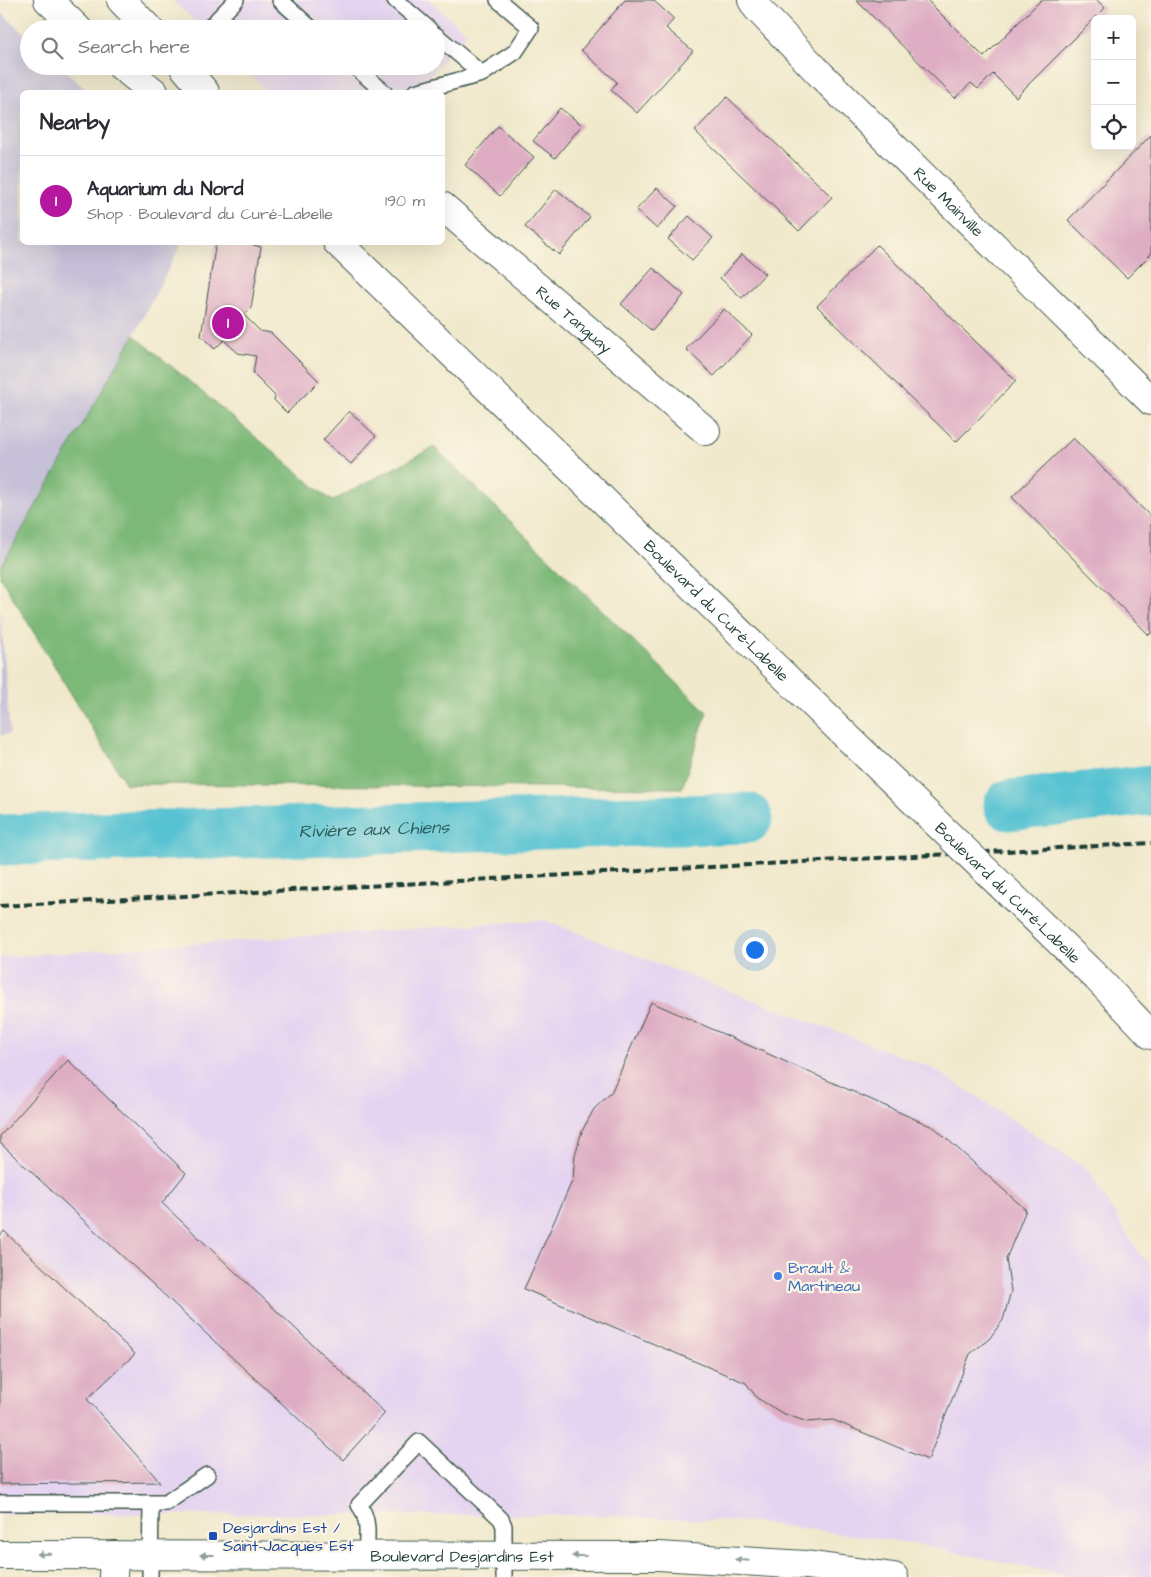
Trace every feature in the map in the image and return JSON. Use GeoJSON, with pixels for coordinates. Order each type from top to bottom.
{"type":"FeatureCollection","features":[{"type":"Feature","properties":{"kind":"street"},"geometry":{"type":"LineString","coordinates":[[48,0],[69,20]]}},
{"type":"Feature","properties":{"kind":"street"},"geometry":{"type":"LineString","coordinates":[[121,0],[140,20]]}},
{"type":"Feature","properties":{"kind":"street","name":"Rue Mainville"},"geometry":{"type":"LineString","coordinates":[[752,0],[757,8],[821,76],[1151,401]]}},
{"type":"Feature","properties":{"kind":"street"},"geometry":{"type":"LineString","coordinates":[[132,75],[151,90]]}},
{"type":"Feature","properties":{"kind":"street"},"geometry":{"type":"LineString","coordinates":[[191,75],[203,90]]}},
{"type":"Feature","properties":{"kind":"street","name":"Rue Tanguay"},"geometry":{"type":"LineString","coordinates":[[445,209],[706,431]]}},
{"type":"Feature","properties":{"kind":"street","name":"Boulevard du Curé-Labelle"},"geometry":{"type":"LineString","coordinates":[[340,245],[1097,978],[1151,1035]]}},
{"type":"Feature","properties":{"kind":"street","name":"Boulevard du Curé-Labelle"},"geometry":{"type":"LineString","coordinates":[[1097,978],[1151,1022]]}},
{"type":"Feature","properties":{"kind":"street","name":"Boulevard Desjardins Est"},"geometry":{"type":"LineString","coordinates":[[0,1555],[114,1566],[151,1566],[366,1555],[504,1566],[732,1559],[806,1565],[894,1577]]}},
{"type":"Feature","properties":{"kind":"lane"},"geometry":{"type":"LineString","coordinates":[[217,20],[236,0]]}},
{"type":"Feature","properties":{"kind":"lane"},"geometry":{"type":"LineString","coordinates":[[280,0],[302,20]]}},
{"type":"Feature","properties":{"kind":"lane"},"geometry":{"type":"LineString","coordinates":[[395,0],[418,20]]}},
{"type":"Feature","properties":{"kind":"lane"},"geometry":{"type":"LineString","coordinates":[[423,90],[482,74],[515,52],[531,28],[498,0]]}},
{"type":"Feature","properties":{"kind":"lane"},"geometry":{"type":"LineString","coordinates":[[445,43],[482,74]]}},
{"type":"Feature","properties":{"kind":"lane"},"geometry":{"type":"LineString","coordinates":[[364,75],[382,90]]}},
{"type":"Feature","properties":{"kind":"lane"},"geometry":{"type":"LineString","coordinates":[[366,1555],[366,1520],[365,1513],[359,1505],[419,1442],[501,1519],[504,1526],[504,1566]]}},
{"type":"Feature","properties":{"kind":"lane"},"geometry":{"type":"LineString","coordinates":[[0,1503],[166,1502],[207,1475]]}},
{"type":"Feature","properties":{"kind":"lane"},"geometry":{"type":"LineString","coordinates":[[151,1502],[151,1566]]}},
{"type":"Feature","properties":{"kind":"shaded area"},"geometry":{"type":"Polygon","coordinates":[[[172,0],[429,0],[467,33],[445,58],[445,20],[193,20],[172,0]]]}},
{"type":"Feature","properties":{"kind":"shaded area"},"geometry":{"type":"Polygon","coordinates":[[[0,11],[20,30],[20,75],[70,75],[86,90],[20,90],[20,245],[181,245],[134,335],[0,568],[0,11]]]}},
{"type":"Feature","properties":{"kind":"shaded area"},"geometry":{"type":"Polygon","coordinates":[[[251,75],[430,75],[417,90],[267,90],[251,75]]]}},
{"type":"Feature","properties":{"kind":"shaded area"},"geometry":{"type":"Polygon","coordinates":[[[0,607],[10,734],[0,735],[0,607]]]}},
{"type":"Feature","properties":{"kind":"shaded area"},"geometry":{"type":"Polygon","coordinates":[[[544,920],[934,1069],[1087,1169],[1139,1253],[1151,1264],[1151,1577],[1074,1577],[912,1543],[753,1522],[590,1515],[0,1514],[0,957],[544,920]]]}},
{"type":"Feature","properties":{"kind":"green space"},"geometry":{"type":"Polygon","coordinates":[[[134,335],[332,501],[434,447],[707,712],[682,788],[126,784],[0,577],[0,568],[134,335]]]}},
{"type":"Feature","properties":{"kind":"building"},"geometry":{"type":"Polygon","coordinates":[[[625,0],[653,0],[674,19],[666,28],[693,51],[637,113],[611,90],[617,82],[581,50],[625,0]]]}},
{"type":"Feature","properties":{"kind":"building"},"geometry":{"type":"Polygon","coordinates":[[[856,0],[927,0],[984,57],[1041,0],[1097,0],[1105,8],[1098,15],[1091,15],[1091,22],[1016,97],[993,74],[978,89],[971,83],[955,98],[856,0]]]}},
{"type":"Feature","properties":{"kind":"building"},"geometry":{"type":"Polygon","coordinates":[[[727,97],[832,197],[799,231],[695,131],[727,97]]]}},
{"type":"Feature","properties":{"kind":"building"},"geometry":{"type":"Polygon","coordinates":[[[560,108],[582,125],[555,158],[533,141],[560,108]]]}},
{"type":"Feature","properties":{"kind":"building"},"geometry":{"type":"Polygon","coordinates":[[[498,126],[534,157],[500,196],[465,165],[498,126]]]}},
{"type":"Feature","properties":{"kind":"building"},"geometry":{"type":"Polygon","coordinates":[[[1151,135],[1151,254],[1127,278],[1068,220],[1151,135]]]}},
{"type":"Feature","properties":{"kind":"building"},"geometry":{"type":"Polygon","coordinates":[[[657,188],[677,206],[657,229],[636,210],[657,188]]]}},
{"type":"Feature","properties":{"kind":"building"},"geometry":{"type":"Polygon","coordinates":[[[556,189],[590,217],[559,255],[525,227],[556,189]]]}},
{"type":"Feature","properties":{"kind":"building"},"geometry":{"type":"Polygon","coordinates":[[[689,216],[713,238],[692,260],[668,239],[689,216]]]}},
{"type":"Feature","properties":{"kind":"building"},"geometry":{"type":"Polygon","coordinates":[[[216,245],[254,245],[261,247],[251,308],[244,315],[260,331],[271,333],[319,381],[287,413],[274,400],[275,396],[253,374],[256,356],[238,353],[224,340],[215,349],[201,336],[216,245]]]}},
{"type":"Feature","properties":{"kind":"building"},"geometry":{"type":"Polygon","coordinates":[[[877,245],[1016,381],[956,442],[817,306],[877,245]]]}},
{"type":"Feature","properties":{"kind":"building"},"geometry":{"type":"Polygon","coordinates":[[[742,254],[765,274],[742,298],[720,278],[742,254]]]}},
{"type":"Feature","properties":{"kind":"building"},"geometry":{"type":"Polygon","coordinates":[[[653,268],[684,295],[652,331],[621,304],[653,268]]]}},
{"type":"Feature","properties":{"kind":"building"},"geometry":{"type":"Polygon","coordinates":[[[724,309],[752,335],[714,376],[686,349],[724,309]]]}},
{"type":"Feature","properties":{"kind":"building"},"geometry":{"type":"Polygon","coordinates":[[[349,411],[376,436],[351,464],[323,440],[349,411]]]}},
{"type":"Feature","properties":{"kind":"building"},"geometry":{"type":"Polygon","coordinates":[[[1073,438],[1151,517],[1151,633],[1149,635],[1012,497],[1073,438]]]}},
{"type":"Feature","properties":{"kind":"building"},"geometry":{"type":"Polygon","coordinates":[[[651,1002],[935,1128],[1026,1210],[1006,1259],[1011,1291],[1003,1320],[989,1339],[970,1354],[928,1460],[833,1420],[807,1422],[782,1413],[757,1398],[746,1383],[524,1289],[573,1179],[575,1155],[582,1131],[594,1109],[611,1093],[651,1002]]]}},
{"type":"Feature","properties":{"kind":"building"},"geometry":{"type":"Polygon","coordinates":[[[68,1060],[186,1173],[162,1203],[385,1413],[343,1460],[0,1143],[0,1136],[68,1060]]]}},
{"type":"Feature","properties":{"kind":"building"},"geometry":{"type":"Polygon","coordinates":[[[4,1231],[135,1354],[87,1399],[160,1482],[0,1484],[0,1236],[4,1231]]]}},
{"type":"Feature","properties":{"kind":"waterway","name":"Rivière aux Chiens"},"geometry":{"type":"LineString","coordinates":[[1009,805],[1151,790]]}},
{"type":"Feature","properties":{"kind":"waterway","name":"Rivière aux Chiens"},"geometry":{"type":"LineString","coordinates":[[0,840],[747,818]]}},
{"type":"Feature","properties":{"kind":"railway"},"geometry":{"type":"LineString","coordinates":[[0,906],[1151,843]]}},
{"type":"Feature","properties":{"kind":"place","name":"Aquarium du Nord"},"geometry":{"type":"Point","coordinates":[228,323]}},
{"type":"Feature","properties":{"kind":"place","name":"Brault & Martineau"},"geometry":{"type":"Point","coordinates":[778,1276]}},
{"type":"Feature","properties":{"kind":"place","name":"Desjardins Est / Saint-Jacques Est"},"geometry":{"type":"Point","coordinates":[213,1536]}}]}
